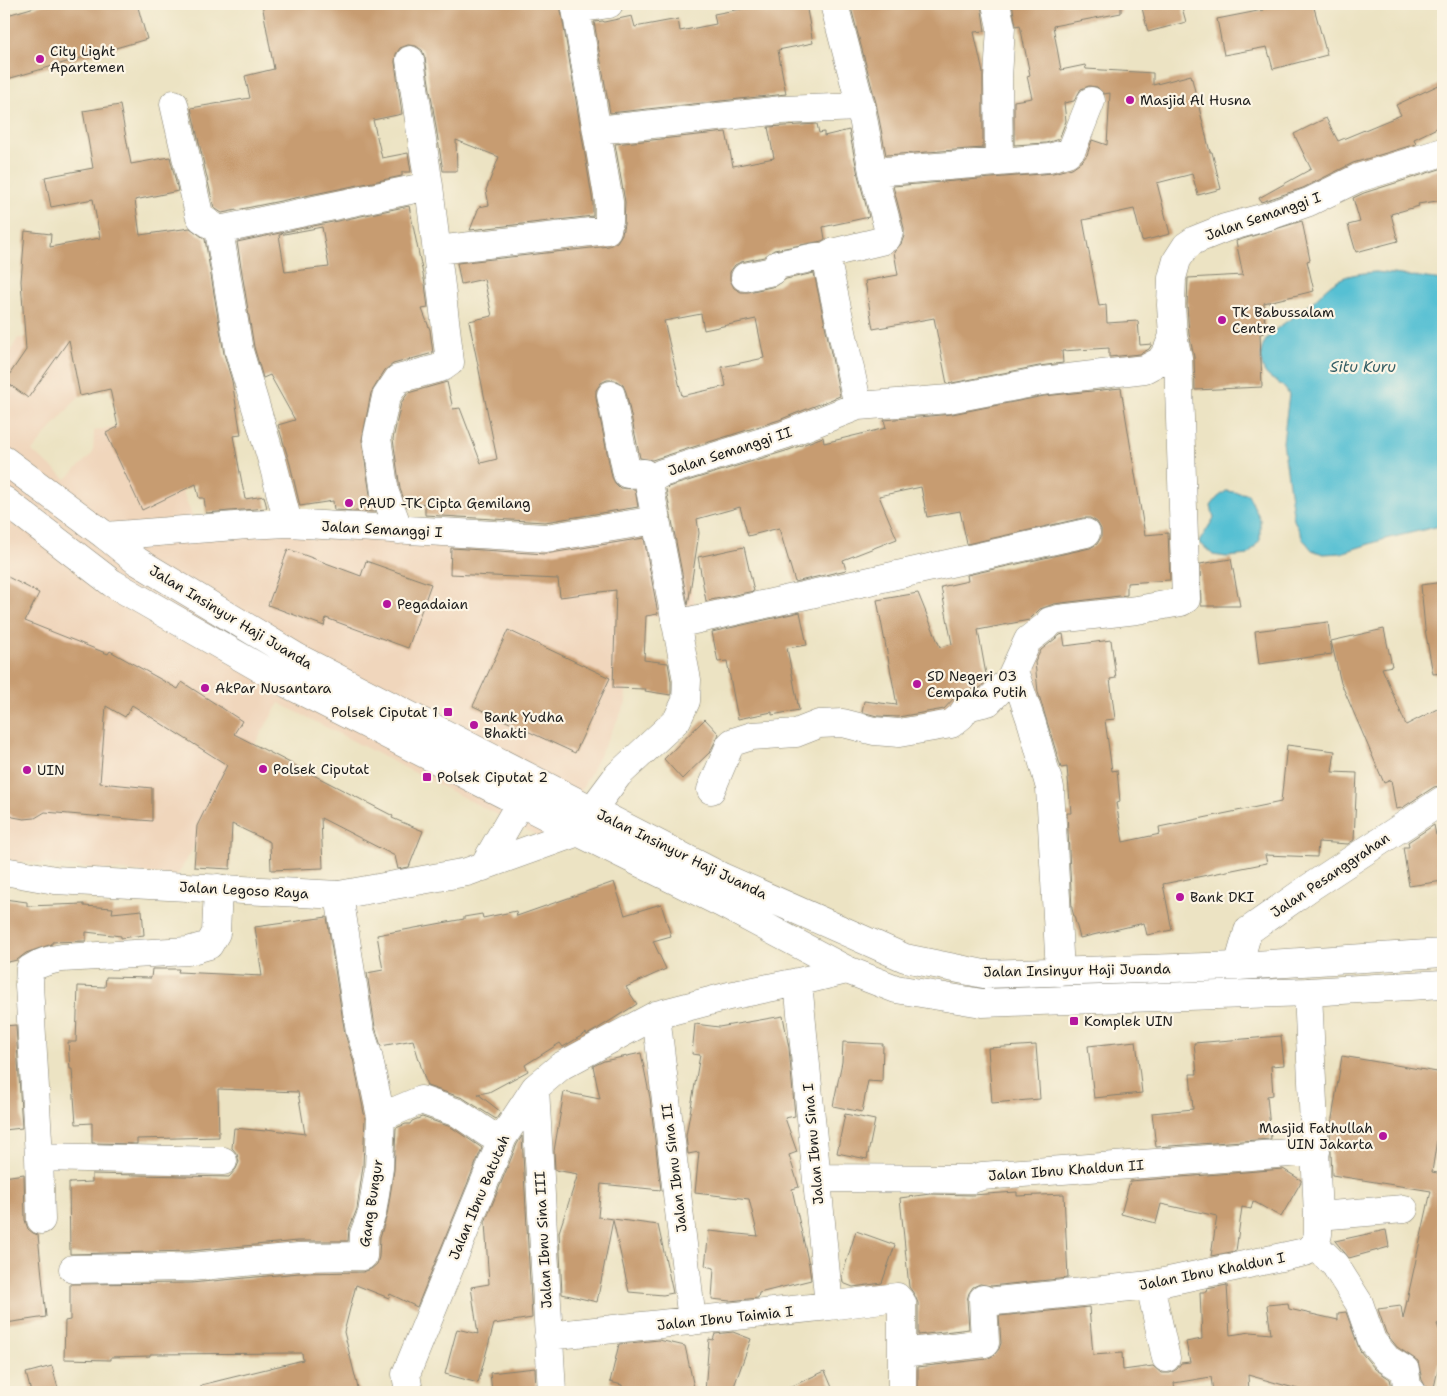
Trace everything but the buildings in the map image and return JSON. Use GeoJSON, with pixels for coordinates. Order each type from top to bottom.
{"type":"FeatureCollection","features":[{"type":"Feature","properties":{"kind":"main road"},"geometry":{"type":"LineString","coordinates":[[437,250],[607,230],[610,202],[576,6],[609,4]]}},
{"type":"Feature","properties":{"kind":"main road"},"geometry":{"type":"LineString","coordinates":[[745,277],[773,271],[777,265],[816,257],[826,257],[831,253],[881,241],[887,238],[889,232],[873,172],[861,107],[834,4]]}},
{"type":"Feature","properties":{"kind":"main road"},"geometry":{"type":"LineString","coordinates":[[996,4],[1001,27],[998,78],[1000,162]]}},
{"type":"Feature","properties":{"kind":"main road"},"geometry":{"type":"LineString","coordinates":[[399,530],[385,493],[377,438],[386,397],[398,379],[443,367],[450,362],[429,186],[410,60]]}},
{"type":"Feature","properties":{"kind":"main road"},"geometry":{"type":"LineString","coordinates":[[873,172],[1049,158],[1067,153],[1072,149],[1091,101]]}},
{"type":"Feature","properties":{"kind":"main road"},"geometry":{"type":"LineString","coordinates":[[174,104],[199,214],[201,218],[219,230],[429,186]]}},
{"type":"Feature","properties":{"kind":"main road"},"geometry":{"type":"LineString","coordinates":[[597,130],[772,111],[861,107]]}},
{"type":"Feature","properties":{"kind":"main road","name":"Jalan Semanggi I"},"geometry":{"type":"LineString","coordinates":[[1014,671],[1021,651],[1028,640],[1049,624],[1050,621],[1136,610],[1181,602],[1186,599],[1178,358],[1173,336],[1170,305],[1172,278],[1177,260],[1186,246],[1195,240],[1225,228],[1269,216],[1309,202],[1358,178],[1443,152]]}},
{"type":"Feature","properties":{"kind":"main road"},"geometry":{"type":"LineString","coordinates":[[219,230],[239,351],[273,464],[288,523]]}},
{"type":"Feature","properties":{"kind":"main road"},"geometry":{"type":"LineString","coordinates":[[826,257],[858,406]]}},
{"type":"Feature","properties":{"kind":"main road","name":"Jalan Semanggi II"},"geometry":{"type":"LineString","coordinates":[[592,810],[618,774],[677,720],[686,702],[687,680],[650,489],[651,479],[662,473],[784,435],[858,406],[949,399],[1042,381],[1145,369],[1160,361],[1167,351],[1173,336]]}},
{"type":"Feature","properties":{"kind":"main road"},"geometry":{"type":"LineString","coordinates":[[611,394],[627,474],[644,474],[651,479]]}},
{"type":"Feature","properties":{"kind":"main road","name":"Jalan Insinyur Haji Juanda"},"geometry":{"type":"LineString","coordinates":[[4,460],[137,561],[298,658],[720,876],[905,958],[984,974],[1238,966],[1443,953]]}},
{"type":"Feature","properties":{"kind":"main road","name":"Jalan Insinyur Haji Juanda"},"geometry":{"type":"LineString","coordinates":[[4,500],[112,583],[288,684],[721,903],[847,970],[896,989],[982,1003],[1308,992],[1443,984]]}},
{"type":"Feature","properties":{"kind":"main road","name":"Jalan Semanggi I"},"geometry":{"type":"LineString","coordinates":[[106,536],[288,523],[546,538],[656,520]]}},
{"type":"Feature","properties":{"kind":"main road"},"geometry":{"type":"LineString","coordinates":[[676,624],[1086,533]]}},
{"type":"Feature","properties":{"kind":"main road"},"geometry":{"type":"LineString","coordinates":[[711,790],[733,742],[752,736],[796,733],[819,724],[843,723],[874,731],[899,733],[951,724],[961,716],[967,707],[988,702],[1010,679],[1014,671]]}},
{"type":"Feature","properties":{"kind":"main road"},"geometry":{"type":"LineString","coordinates":[[1014,671],[1032,724],[1050,788],[1060,972]]}},
{"type":"Feature","properties":{"kind":"main road","name":"Jalan Pesanggrahan"},"geometry":{"type":"LineString","coordinates":[[1238,966],[1248,931],[1309,888],[1443,800]]}},
{"type":"Feature","properties":{"kind":"main road"},"geometry":{"type":"LineString","coordinates":[[483,867],[520,803]]}},
{"type":"Feature","properties":{"kind":"main road","name":"Jalan Legoso Raya"},"geometry":{"type":"LineString","coordinates":[[4,871],[55,880],[339,895],[467,872],[578,832]]}},
{"type":"Feature","properties":{"kind":"main road"},"geometry":{"type":"LineString","coordinates":[[41,1220],[29,985],[30,969],[37,964],[62,958],[188,951],[209,945],[216,933],[218,888]]}},
{"type":"Feature","properties":{"kind":"main road","name":"Gang Bungur"},"geometry":{"type":"LineString","coordinates":[[73,1269],[191,1267],[299,1258],[362,1257],[364,1234],[372,1213],[379,1168],[381,1117],[368,1055],[360,1031],[339,895]]}},
{"type":"Feature","properties":{"kind":"main road","name":"Jalan Ibnu Batutah"},"geometry":{"type":"LineString","coordinates":[[407,1383],[503,1137],[535,1088],[562,1066],[656,1015],[729,996],[847,970]]}},
{"type":"Feature","properties":{"kind":"main road","name":"Jalan Ibnu Sina I"},"geometry":{"type":"LineString","coordinates":[[798,982],[829,1306]]}},
{"type":"Feature","properties":{"kind":"main road"},"geometry":{"type":"LineString","coordinates":[[1308,992],[1318,1216],[1318,1234],[1314,1246],[1335,1265],[1359,1303],[1372,1341],[1387,1360],[1405,1370],[1407,1386],[1412,1392]]}},
{"type":"Feature","properties":{"kind":"main road","name":"Jalan Ibnu Sina II"},"geometry":{"type":"LineString","coordinates":[[656,1015],[692,1321]]}},
{"type":"Feature","properties":{"kind":"main road","name":"Jalan Ibnu Sina III"},"geometry":{"type":"LineString","coordinates":[[535,1088],[552,1392]]}},
{"type":"Feature","properties":{"kind":"main road"},"geometry":{"type":"LineString","coordinates":[[381,1117],[421,1100],[458,1113],[490,1134],[503,1137]]}},
{"type":"Feature","properties":{"kind":"main road","name":"Jalan Ibnu Khaldun II"},"geometry":{"type":"LineString","coordinates":[[816,1178],[972,1179],[982,1176],[1316,1152]]}},
{"type":"Feature","properties":{"kind":"main road"},"geometry":{"type":"LineString","coordinates":[[39,1157],[223,1161]]}},
{"type":"Feature","properties":{"kind":"main road"},"geometry":{"type":"LineString","coordinates":[[1318,1216],[1404,1209]]}},
{"type":"Feature","properties":{"kind":"main road","name":"Jalan Ibnu Khaldun I"},"geometry":{"type":"LineString","coordinates":[[902,1353],[986,1343],[983,1299],[986,1302],[1150,1285],[1305,1252],[1314,1246]]}},
{"type":"Feature","properties":{"kind":"main road"},"geometry":{"type":"LineString","coordinates":[[1150,1285],[1166,1358]]}},
{"type":"Feature","properties":{"kind":"main road","name":"Jalan Ibnu Taimia I"},"geometry":{"type":"LineString","coordinates":[[548,1336],[897,1297],[902,1303],[902,1353]]}},
{"type":"Feature","properties":{"kind":"main road"},"geometry":{"type":"LineString","coordinates":[[902,1353],[902,1392]]}},
{"type":"Feature","properties":{"kind":"shaded area"},"geometry":{"type":"Polygon","coordinates":[[[18,338],[88,342],[87,387],[32,451],[66,479],[93,453],[94,431],[154,418],[200,536],[288,524],[569,540],[679,535],[698,618],[624,617],[626,703],[554,844],[279,703],[177,876],[4,860],[4,362],[18,338]]]}},
{"type":"Feature","properties":{"kind":"water","name":"Situ Kuru"},"geometry":{"type":"Polygon","coordinates":[[[1376,272],[1443,280],[1443,524],[1341,553],[1323,554],[1312,550],[1303,539],[1294,520],[1283,442],[1289,395],[1281,385],[1265,372],[1261,357],[1263,345],[1273,332],[1313,302],[1334,282],[1352,275],[1376,272]]]}},
{"type":"Feature","properties":{"kind":"water"},"geometry":{"type":"Polygon","coordinates":[[[1226,491],[1248,494],[1260,519],[1260,540],[1248,555],[1226,557],[1213,555],[1199,542],[1214,518],[1211,506],[1226,491]]]}},
{"type":"Feature","properties":{"kind":"place","name":"City Light Apartemen"},"geometry":{"type":"Point","coordinates":[40,59]}},
{"type":"Feature","properties":{"kind":"place","name":"Masjid Al Husna"},"geometry":{"type":"Point","coordinates":[1130,100]}},
{"type":"Feature","properties":{"kind":"place","name":"TK Babussalam Centre"},"geometry":{"type":"Point","coordinates":[1222,320]}},
{"type":"Feature","properties":{"kind":"place","name":"PAUD -TK Cipta Gemilang"},"geometry":{"type":"Point","coordinates":[349,503]}},
{"type":"Feature","properties":{"kind":"place","name":"Pegadaian"},"geometry":{"type":"Point","coordinates":[387,604]}},
{"type":"Feature","properties":{"kind":"place","name":"SD Negeri 03 Cempaka Putih"},"geometry":{"type":"Point","coordinates":[917,684]}},
{"type":"Feature","properties":{"kind":"place","name":"AkPar Nusantara"},"geometry":{"type":"Point","coordinates":[205,688]}},
{"type":"Feature","properties":{"kind":"place","name":"Polsek Ciputat 1"},"geometry":{"type":"Point","coordinates":[448,712]}},
{"type":"Feature","properties":{"kind":"place","name":"Bank Yudha Bhakti"},"geometry":{"type":"Point","coordinates":[474,725]}},
{"type":"Feature","properties":{"kind":"place","name":"Polsek Ciputat"},"geometry":{"type":"Point","coordinates":[263,769]}},
{"type":"Feature","properties":{"kind":"place","name":"UIN"},"geometry":{"type":"Point","coordinates":[27,770]}},
{"type":"Feature","properties":{"kind":"place","name":"Polsek Ciputat 2"},"geometry":{"type":"Point","coordinates":[427,777]}},
{"type":"Feature","properties":{"kind":"place","name":"Bank DKI"},"geometry":{"type":"Point","coordinates":[1180,897]}},
{"type":"Feature","properties":{"kind":"place","name":"Komplek UIN"},"geometry":{"type":"Point","coordinates":[1074,1021]}},
{"type":"Feature","properties":{"kind":"place","name":"Masjid Fathullah UIN Jakarta"},"geometry":{"type":"Point","coordinates":[1383,1136]}}]}
